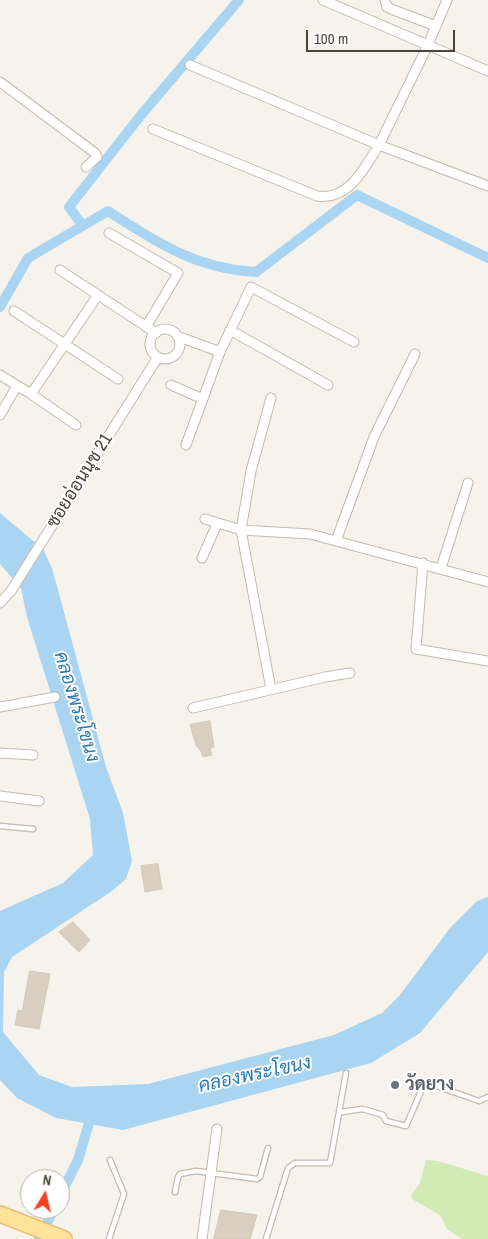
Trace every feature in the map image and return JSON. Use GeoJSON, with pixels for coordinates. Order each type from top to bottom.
{"type":"FeatureCollection","features":[{"type":"Feature","properties":{"kind":"main road"},"geometry":{"type":"LineString","coordinates":[[0,1214],[34,1234]]}},
{"type":"Feature","properties":{"kind":"main road"},"geometry":{"type":"LineString","coordinates":[[0,1224],[34,1234],[61,1238]]}},
{"type":"Feature","properties":{"kind":"street"},"geometry":{"type":"LineString","coordinates":[[323,0],[427,47],[488,71]]}},
{"type":"Feature","properties":{"kind":"street"},"geometry":{"type":"LineString","coordinates":[[386,0],[387,7],[436,26]]}},
{"type":"Feature","properties":{"kind":"street"},"geometry":{"type":"LineString","coordinates":[[153,129],[317,196],[334,196],[349,187],[379,145],[427,47],[447,0]]}},
{"type":"Feature","properties":{"kind":"street"},"geometry":{"type":"LineString","coordinates":[[190,65],[379,145],[488,186]]}},
{"type":"Feature","properties":{"kind":"street"},"geometry":{"type":"LineString","coordinates":[[0,82],[96,153],[97,157],[86,168]]}},
{"type":"Feature","properties":{"kind":"street"},"geometry":{"type":"LineString","coordinates":[[109,233],[178,273],[146,327]]}},
{"type":"Feature","properties":{"kind":"street"},"geometry":{"type":"LineString","coordinates":[[60,270],[156,333],[169,330],[177,336],[220,352]]}},
{"type":"Feature","properties":{"kind":"street"},"geometry":{"type":"LineString","coordinates":[[186,445],[220,352],[251,287],[354,342]]}},
{"type":"Feature","properties":{"kind":"street"},"geometry":{"type":"LineString","coordinates":[[31,394],[98,295]]}},
{"type":"Feature","properties":{"kind":"street"},"geometry":{"type":"LineString","coordinates":[[14,311],[66,343],[118,379]]}},
{"type":"Feature","properties":{"kind":"street"},"geometry":{"type":"LineString","coordinates":[[230,330],[328,385]]}},
{"type":"Feature","properties":{"kind":"street"},"geometry":{"type":"LineString","coordinates":[[156,333],[150,346],[158,357],[167,359],[176,354],[180,345],[177,336]]}},
{"type":"Feature","properties":{"kind":"street"},"geometry":{"type":"LineString","coordinates":[[336,541],[374,437],[415,354]]}},
{"type":"Feature","properties":{"kind":"street","name":"ซอยอ่อนนุช 21"},"geometry":{"type":"LineString","coordinates":[[0,603],[11,591],[158,357]]}},
{"type":"Feature","properties":{"kind":"street"},"geometry":{"type":"LineString","coordinates":[[0,375],[76,425]]}},
{"type":"Feature","properties":{"kind":"street"},"geometry":{"type":"LineString","coordinates":[[171,385],[203,399]]}},
{"type":"Feature","properties":{"kind":"street"},"geometry":{"type":"LineString","coordinates":[[0,415],[17,386]]}},
{"type":"Feature","properties":{"kind":"street"},"geometry":{"type":"LineString","coordinates":[[271,398],[251,471],[241,530],[271,689]]}},
{"type":"Feature","properties":{"kind":"street"},"geometry":{"type":"LineString","coordinates":[[441,568],[468,483]]}},
{"type":"Feature","properties":{"kind":"street"},"geometry":{"type":"LineString","coordinates":[[205,519],[241,530],[310,534],[488,582]]}},
{"type":"Feature","properties":{"kind":"street"},"geometry":{"type":"LineString","coordinates":[[202,558],[217,524]]}},
{"type":"Feature","properties":{"kind":"street"},"geometry":{"type":"LineString","coordinates":[[422,563],[416,649],[488,661]]}},
{"type":"Feature","properties":{"kind":"street"},"geometry":{"type":"LineString","coordinates":[[193,708],[271,689],[350,673]]}},
{"type":"Feature","properties":{"kind":"street"},"geometry":{"type":"LineString","coordinates":[[0,707],[55,697]]}},
{"type":"Feature","properties":{"kind":"street"},"geometry":{"type":"LineString","coordinates":[[0,753],[33,755]]}},
{"type":"Feature","properties":{"kind":"street"},"geometry":{"type":"LineString","coordinates":[[0,796],[39,801]]}},
{"type":"Feature","properties":{"kind":"street"},"geometry":{"type":"LineString","coordinates":[[202,1239],[217,1129]]}},
{"type":"Feature","properties":{"kind":"lane"},"geometry":{"type":"LineString","coordinates":[[0,826],[33,829]]}},
{"type":"Feature","properties":{"kind":"lane"},"geometry":{"type":"LineString","coordinates":[[266,1239],[288,1168],[295,1163],[330,1163],[341,1112],[346,1073]]}},
{"type":"Feature","properties":{"kind":"lane"},"geometry":{"type":"LineString","coordinates":[[341,1112],[363,1109],[372,1110],[383,1115],[386,1121],[406,1126],[425,1082],[479,1101],[488,1098]]}},
{"type":"Feature","properties":{"kind":"lane"},"geometry":{"type":"LineString","coordinates":[[175,1192],[180,1174],[196,1171],[257,1179],[260,1177],[268,1148]]}},
{"type":"Feature","properties":{"kind":"lane"},"geometry":{"type":"LineString","coordinates":[[109,1239],[124,1194],[110,1160]]}},
{"type":"Feature","properties":{"kind":"green space"},"geometry":{"type":"Polygon","coordinates":[[[426,1160],[438,1161],[488,1176],[488,1239],[463,1239],[457,1236],[447,1229],[440,1215],[412,1199],[411,1195],[420,1183],[426,1160]]]}},
{"type":"Feature","properties":{"kind":"water","name":"คลองพระโขนง"},"geometry":{"type":"Polygon","coordinates":[[[0,513],[43,549],[52,568],[106,767],[123,813],[132,861],[126,879],[112,891],[12,957],[4,972],[3,1032],[39,1075],[72,1087],[148,1084],[334,1035],[382,1013],[400,995],[450,928],[477,901],[488,897],[488,952],[420,1033],[371,1063],[123,1130],[56,1118],[17,1098],[0,1080],[0,911],[63,883],[93,855],[90,819],[27,617],[21,588],[0,564],[0,513]]]}},
{"type":"Feature","properties":{"kind":"building"},"geometry":{"type":"Polygon","coordinates":[[[210,721],[214,747],[210,748],[212,755],[203,757],[196,745],[190,725],[210,721]]]}},
{"type":"Feature","properties":{"kind":"building"},"geometry":{"type":"Polygon","coordinates":[[[158,864],[162,889],[145,892],[141,866],[158,864]]]}},
{"type":"Feature","properties":{"kind":"building"},"geometry":{"type":"Polygon","coordinates":[[[73,922],[90,940],[79,952],[59,932],[73,922]]]}},
{"type":"Feature","properties":{"kind":"building"},"geometry":{"type":"Polygon","coordinates":[[[30,971],[50,974],[39,1029],[15,1025],[18,1010],[22,1011],[30,971]]]}},
{"type":"Feature","properties":{"kind":"building"},"geometry":{"type":"Polygon","coordinates":[[[221,1210],[257,1215],[250,1239],[214,1239],[221,1210]]]}},
{"type":"Feature","properties":{"kind":"waterway"},"geometry":{"type":"LineString","coordinates":[[83,226],[69,207],[141,115],[239,0]]}},
{"type":"Feature","properties":{"kind":"waterway"},"geometry":{"type":"LineString","coordinates":[[0,307],[28,258],[108,211],[160,243],[195,260],[234,270],[256,272],[357,195],[488,258]]}},
{"type":"Feature","properties":{"kind":"waterway"},"geometry":{"type":"LineString","coordinates":[[70,1176],[78,1160],[92,1113]]}},
{"type":"Feature","properties":{"kind":"waterway"},"geometry":{"type":"LineString","coordinates":[[39,1239],[49,1219]]}},
{"type":"Feature","properties":{"kind":"place","name":"วัดยาง"},"geometry":{"type":"Point","coordinates":[395,1085]}}]}
